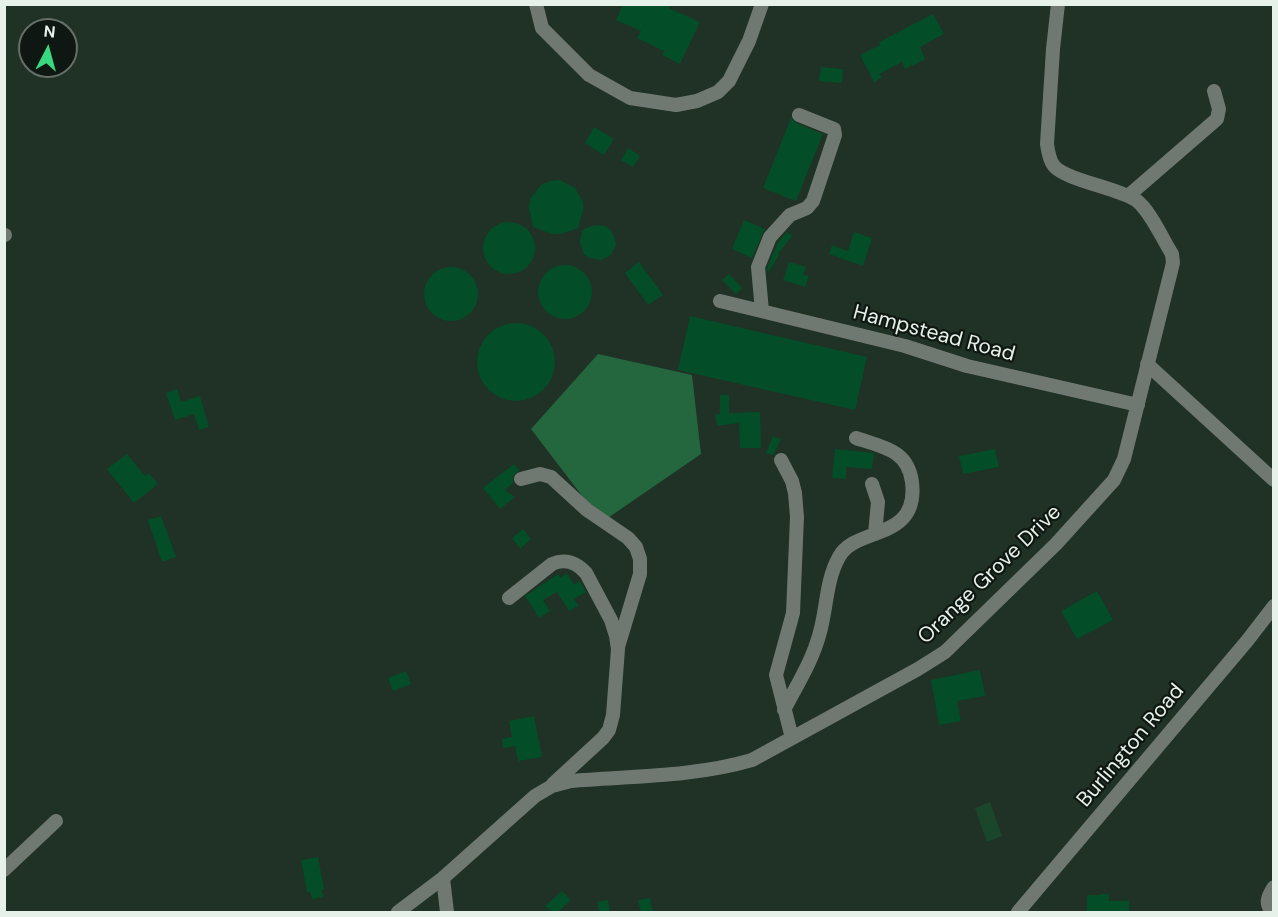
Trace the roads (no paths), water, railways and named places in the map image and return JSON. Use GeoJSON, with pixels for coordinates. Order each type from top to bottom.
{"type":"FeatureCollection","features":[{"type":"Feature","properties":{"kind":"street"},"geometry":{"type":"LineString","coordinates":[[536,4],[542,28],[589,75],[630,98],[676,105],[697,101],[718,92],[729,81],[749,41],[762,4]]}},
{"type":"Feature","properties":{"kind":"street","name":"Orange Grove Drive"},"geometry":{"type":"LineString","coordinates":[[398,912],[443,878],[536,796],[552,786],[571,781],[703,771],[752,760],[918,669],[945,652],[963,636],[1056,544],[1114,480],[1124,459],[1173,263],[1172,255],[1140,204],[1128,196],[1067,174],[1055,167],[1050,157],[1047,144],[1058,4]]}},
{"type":"Feature","properties":{"kind":"street"},"geometry":{"type":"LineString","coordinates":[[1128,196],[1217,120],[1219,109],[1214,91]]}},
{"type":"Feature","properties":{"kind":"street"},"geometry":{"type":"LineString","coordinates":[[762,311],[758,267],[771,237],[790,215],[807,208],[813,201],[835,135],[834,129],[799,115]]}},
{"type":"Feature","properties":{"kind":"street","name":"Hampstead Road"},"geometry":{"type":"LineString","coordinates":[[720,301],[905,346],[967,366],[1138,405]]}},
{"type":"Feature","properties":{"kind":"street"},"geometry":{"type":"LineString","coordinates":[[1147,364],[1274,480]]}},
{"type":"Feature","properties":{"kind":"street"},"geometry":{"type":"LineString","coordinates":[[784,710],[816,647],[829,584],[841,553],[850,546],[893,527],[904,517],[910,505],[912,487],[910,470],[905,460],[890,449],[856,438]]}},
{"type":"Feature","properties":{"kind":"street"},"geometry":{"type":"LineString","coordinates":[[781,460],[792,481],[797,517],[793,613],[776,675],[792,738]]}},
{"type":"Feature","properties":{"kind":"street"},"geometry":{"type":"LineString","coordinates":[[521,479],[540,474],[551,477],[587,510],[628,538],[636,547],[640,560],[639,574],[618,650],[613,715],[609,730],[552,786]]}},
{"type":"Feature","properties":{"kind":"street"},"geometry":{"type":"LineString","coordinates":[[872,484],[878,502],[875,534]]}},
{"type":"Feature","properties":{"kind":"street"},"geometry":{"type":"LineString","coordinates":[[509,598],[552,564],[558,561],[573,563],[586,573],[604,606],[613,628],[618,650]]}},
{"type":"Feature","properties":{"kind":"street","name":"Burlington Road"},"geometry":{"type":"LineString","coordinates":[[1023,911],[1274,606]]}},
{"type":"Feature","properties":{"kind":"street"},"geometry":{"type":"LineString","coordinates":[[4,870],[56,821]]}},
{"type":"Feature","properties":{"kind":"street"},"geometry":{"type":"LineString","coordinates":[[443,878],[447,912]]}},
{"type":"Feature","properties":{"kind":"street"},"geometry":{"type":"LineString","coordinates":[[1274,887],[1267,901],[1268,906],[1274,912]]}}]}
